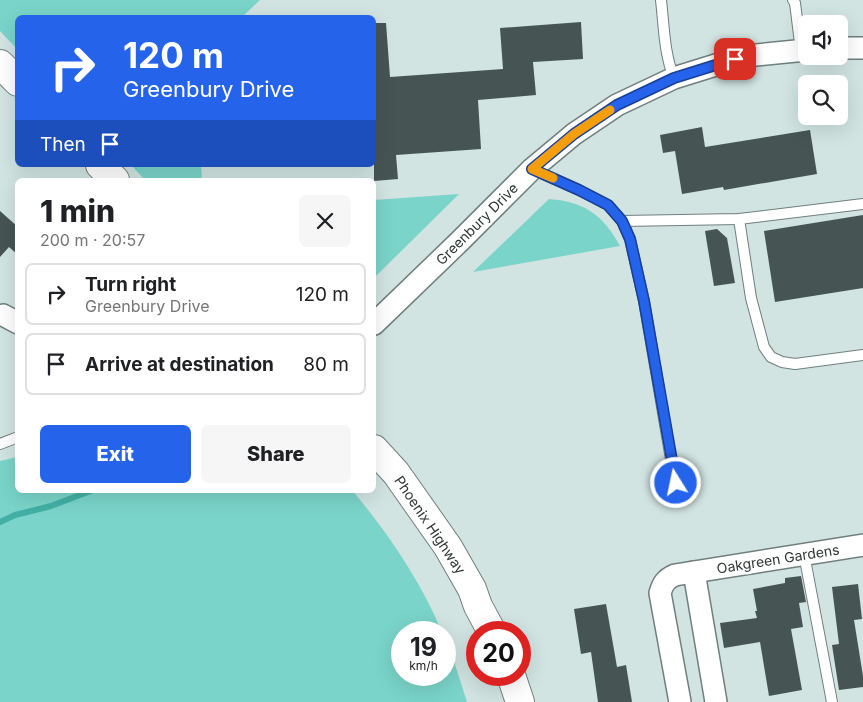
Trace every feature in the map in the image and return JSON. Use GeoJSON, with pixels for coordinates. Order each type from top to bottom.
{"type":"FeatureCollection","features":[{"type":"Feature","properties":{"kind":"main road"},"geometry":{"type":"LineString","coordinates":[[0,64],[15,79]]}},
{"type":"Feature","properties":{"kind":"main road"},"geometry":{"type":"LineString","coordinates":[[102,167],[113,178]]}},
{"type":"Feature","properties":{"kind":"main road","name":"Phoenix Highway"},"geometry":{"type":"LineString","coordinates":[[376,451],[396,473],[448,547],[472,589],[486,621]]}},
{"type":"Feature","properties":{"kind":"main road"},"geometry":{"type":"LineString","coordinates":[[515,686],[520,702]]}},
{"type":"Feature","properties":{"kind":"street"},"geometry":{"type":"LineString","coordinates":[[848,48],[863,48]]}},
{"type":"Feature","properties":{"kind":"street","name":"Greenbury Drive"},"geometry":{"type":"LineString","coordinates":[[376,322],[532,169],[574,134],[617,105],[674,78],[735,59],[798,51]]}},
{"type":"Feature","properties":{"kind":"street","name":"Oakgreen Gardens"},"geometry":{"type":"LineString","coordinates":[[680,702],[660,593],[662,585],[668,579],[675,575],[863,545]]}},
{"type":"Feature","properties":{"kind":"street"},"geometry":{"type":"LineString","coordinates":[[694,572],[716,702]]}},
{"type":"Feature","properties":{"kind":"lane"},"geometry":{"type":"LineString","coordinates":[[661,0],[666,52],[674,78]]}},
{"type":"Feature","properties":{"kind":"lane"},"geometry":{"type":"LineString","coordinates":[[795,1],[798,17]]}},
{"type":"Feature","properties":{"kind":"lane"},"geometry":{"type":"LineString","coordinates":[[532,169],[608,205],[622,221],[630,239],[644,301],[676,483]]}},
{"type":"Feature","properties":{"kind":"lane"},"geometry":{"type":"LineString","coordinates":[[622,221],[739,220],[863,204]]}},
{"type":"Feature","properties":{"kind":"lane"},"geometry":{"type":"LineString","coordinates":[[739,220],[751,298],[764,347],[771,357],[782,362],[795,364],[863,355]]}},
{"type":"Feature","properties":{"kind":"lane"},"geometry":{"type":"LineString","coordinates":[[0,444],[15,438]]}},
{"type":"Feature","properties":{"kind":"lane"},"geometry":{"type":"LineString","coordinates":[[804,554],[832,702]]}},
{"type":"Feature","properties":{"kind":"shaded area"},"geometry":{"type":"Polygon","coordinates":[[[0,0],[260,0],[244,15],[15,15],[15,47],[0,31],[0,0]]]}},
{"type":"Feature","properties":{"kind":"shaded area"},"geometry":{"type":"Polygon","coordinates":[[[133,167],[201,167],[202,178],[143,178],[133,167]]]}},
{"type":"Feature","properties":{"kind":"shaded area"},"geometry":{"type":"Polygon","coordinates":[[[459,194],[376,276],[376,200],[459,194]]]}},
{"type":"Feature","properties":{"kind":"shaded area"},"geometry":{"type":"Polygon","coordinates":[[[549,199],[573,203],[592,212],[607,226],[620,246],[473,272],[549,199]]]}},
{"type":"Feature","properties":{"kind":"shaded area"},"geometry":{"type":"Polygon","coordinates":[[[15,457],[15,493],[354,493],[402,558],[424,594],[437,621],[391,621],[391,686],[456,686],[456,668],[467,702],[0,702],[0,461],[15,457]]]}},
{"type":"Feature","properties":{"kind":"building"},"geometry":{"type":"Polygon","coordinates":[[[581,22],[583,59],[533,62],[536,95],[478,100],[481,149],[396,155],[398,179],[376,181],[376,178],[374,178],[374,167],[376,167],[376,23],[386,23],[390,77],[503,69],[500,28],[581,22]]]}},
{"type":"Feature","properties":{"kind":"building"},"geometry":{"type":"Polygon","coordinates":[[[702,127],[705,147],[810,130],[817,174],[724,190],[723,187],[682,194],[675,151],[663,153],[660,135],[702,127]]]}},
{"type":"Feature","properties":{"kind":"building"},"geometry":{"type":"Polygon","coordinates":[[[0,211],[15,224],[15,252],[9,247],[0,257],[0,211]]]}},
{"type":"Feature","properties":{"kind":"building"},"geometry":{"type":"Polygon","coordinates":[[[863,215],[863,288],[775,302],[764,231],[863,215]]]}},
{"type":"Feature","properties":{"kind":"building"},"geometry":{"type":"Polygon","coordinates":[[[717,229],[727,238],[735,283],[714,286],[705,231],[717,229]]]}},
{"type":"Feature","properties":{"kind":"building"},"geometry":{"type":"Polygon","coordinates":[[[801,576],[806,602],[799,603],[803,627],[791,629],[802,690],[769,696],[760,642],[724,648],[720,623],[757,618],[753,589],[785,583],[785,578],[801,576]]]}},
{"type":"Feature","properties":{"kind":"building"},"geometry":{"type":"Polygon","coordinates":[[[858,584],[862,619],[854,620],[863,687],[839,690],[832,645],[839,644],[832,587],[858,584]]]}},
{"type":"Feature","properties":{"kind":"building"},"geometry":{"type":"Polygon","coordinates":[[[606,604],[617,667],[626,665],[632,702],[598,702],[591,652],[581,654],[574,609],[606,604]]]}},
{"type":"Feature","properties":{"kind":"waterway"},"geometry":{"type":"LineString","coordinates":[[0,522],[15,515],[51,506],[85,493]]}},
{"type":"Feature","properties":{"kind":"slow traffic"},"geometry":{"type":"LineString","coordinates":[[553,178],[532,169],[574,134],[610,110]]}},
{"type":"Feature","properties":{"kind":"route"},"geometry":{"type":"LineString","coordinates":[[676,483],[644,301],[630,239],[622,221],[608,205],[532,169],[574,134],[617,105],[674,78],[735,59]]}}]}
